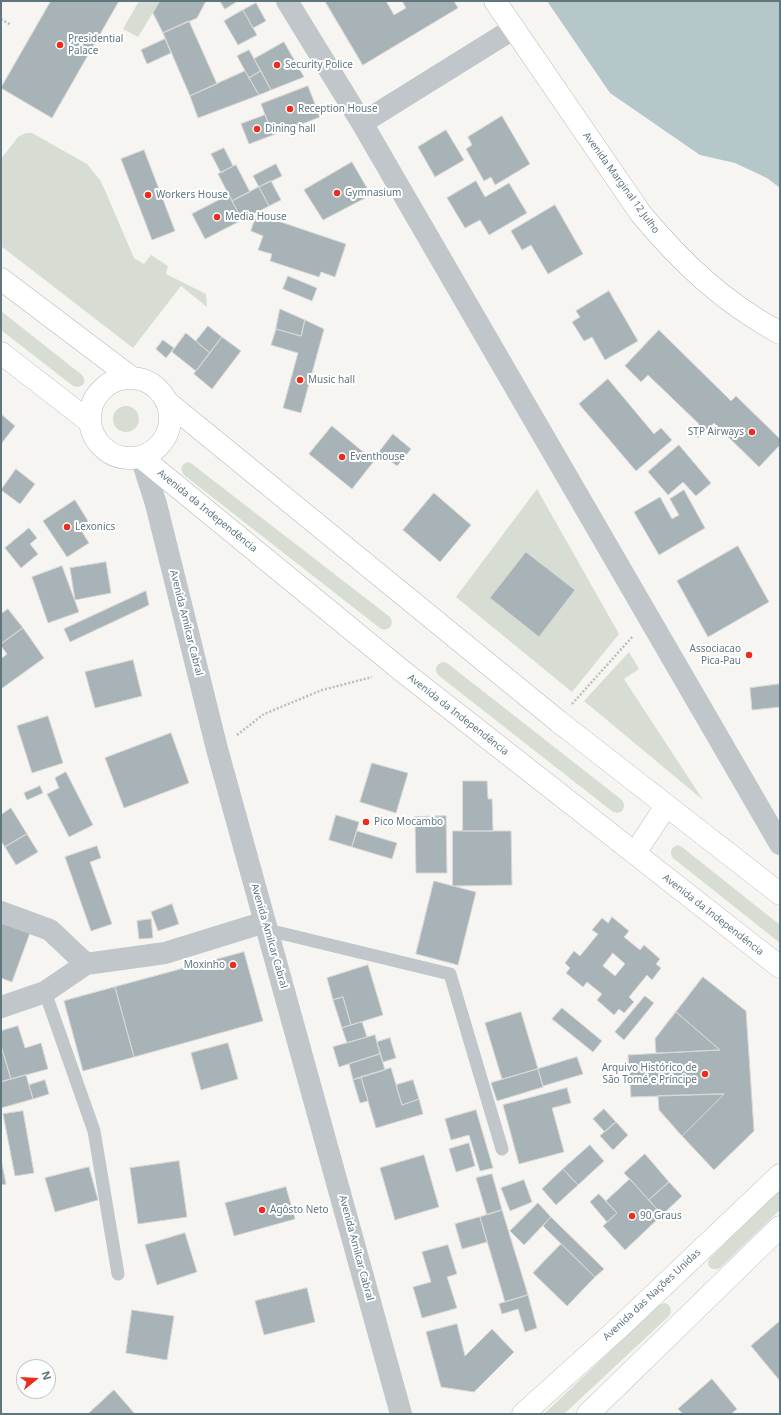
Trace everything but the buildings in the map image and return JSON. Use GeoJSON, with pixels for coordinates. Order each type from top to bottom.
{"type":"FeatureCollection","features":[{"type":"Feature","properties":{"kind":"street"},"geometry":{"type":"LineString","coordinates":[[287,1],[362,123],[780,844]]}},
{"type":"Feature","properties":{"kind":"street","name":"Avenida Marginal 12 Julho"},"geometry":{"type":"LineString","coordinates":[[494,1],[641,214],[666,244],[700,277],[728,300],[780,333]]}},
{"type":"Feature","properties":{"kind":"street"},"geometry":{"type":"LineString","coordinates":[[362,123],[513,28]]}},
{"type":"Feature","properties":{"kind":"street"},"geometry":{"type":"LineString","coordinates":[[1,279],[132,378]]}},
{"type":"Feature","properties":{"kind":"street"},"geometry":{"type":"LineString","coordinates":[[1,353],[90,422]]}},
{"type":"Feature","properties":{"kind":"street"},"geometry":{"type":"LineString","coordinates":[[166,401],[170,415],[169,428],[163,441],[154,451],[141,457],[128,458],[115,455],[102,446],[94,435],[90,422],[91,408],[97,396],[106,386],[119,380],[132,378],[145,381],[152,385],[158,390],[166,401],[558,721],[780,894]]}},
{"type":"Feature","properties":{"kind":"street","name":"Avenida da Independência"},"geometry":{"type":"LineString","coordinates":[[141,457],[401,670],[780,967]]}},
{"type":"Feature","properties":{"kind":"street","name":"Avenida Amilcar Cabral"},"geometry":{"type":"LineString","coordinates":[[141,457],[158,512],[217,749],[401,1414]]}},
{"type":"Feature","properties":{"kind":"street"},"geometry":{"type":"LineString","coordinates":[[635,853],[666,806]]}},
{"type":"Feature","properties":{"kind":"street"},"geometry":{"type":"LineString","coordinates":[[1,912],[50,930],[86,964]]}},
{"type":"Feature","properties":{"kind":"street"},"geometry":{"type":"LineString","coordinates":[[1,1007],[45,992],[86,964],[164,953],[267,926]]}},
{"type":"Feature","properties":{"kind":"street","name":"Avenida das Nações Unidas"},"geometry":{"type":"LineString","coordinates":[[523,1414],[623,1324],[780,1175]]}},
{"type":"Feature","properties":{"kind":"street"},"geometry":{"type":"LineString","coordinates":[[588,1414],[780,1227]]}},
{"type":"Feature","properties":{"kind":"lane"},"geometry":{"type":"LineString","coordinates":[[267,926],[450,974],[502,1149]]}},
{"type":"Feature","properties":{"kind":"lane"},"geometry":{"type":"LineString","coordinates":[[45,992],[94,1131],[118,1274]]}},
{"type":"Feature","properties":{"kind":"path"},"geometry":{"type":"LineString","coordinates":[[1,19],[11,25]]}},
{"type":"Feature","properties":{"kind":"path"},"geometry":{"type":"LineString","coordinates":[[558,721],[649,618]]}},
{"type":"Feature","properties":{"kind":"path"},"geometry":{"type":"LineString","coordinates":[[217,749],[264,714],[322,690],[401,670]]}},
{"type":"Feature","properties":{"kind":"shaded area"},"geometry":{"type":"Polygon","coordinates":[[[139,1],[160,1],[138,37],[123,29],[139,1]]]}},
{"type":"Feature","properties":{"kind":"shaded area"},"geometry":{"type":"Polygon","coordinates":[[[547,1],[780,1],[780,188],[767,178],[735,163],[700,155],[610,93],[547,1]]]}},
{"type":"Feature","properties":{"kind":"shaded area"},"geometry":{"type":"Polygon","coordinates":[[[26,133],[32,133],[87,164],[100,180],[104,188],[134,258],[144,264],[151,255],[168,266],[166,274],[206,294],[207,307],[181,286],[133,348],[1,246],[1,159],[18,137],[26,133]]]}},
{"type":"Feature","properties":{"kind":"shaded area"},"geometry":{"type":"Polygon","coordinates":[[[1,311],[82,375],[84,378],[83,385],[79,387],[73,386],[1,330],[1,311]]]}},
{"type":"Feature","properties":{"kind":"shaded area"},"geometry":{"type":"Polygon","coordinates":[[[126,406],[135,410],[139,419],[135,428],[126,432],[117,428],[113,419],[117,410],[126,406]]]}},
{"type":"Feature","properties":{"kind":"shaded area"},"geometry":{"type":"Polygon","coordinates":[[[188,462],[390,617],[392,623],[390,627],[381,629],[184,475],[182,467],[188,462]]]}},
{"type":"Feature","properties":{"kind":"shaded area"},"geometry":{"type":"Polygon","coordinates":[[[537,489],[619,634],[572,692],[456,597],[537,489]]]}},
{"type":"Feature","properties":{"kind":"shaded area"},"geometry":{"type":"Polygon","coordinates":[[[629,652],[639,669],[624,679],[703,800],[584,701],[629,652]]]}},
{"type":"Feature","properties":{"kind":"shaded area"},"geometry":{"type":"Polygon","coordinates":[[[443,662],[447,663],[622,800],[624,806],[623,810],[619,813],[613,812],[438,675],[436,667],[443,662]]]}},
{"type":"Feature","properties":{"kind":"shaded area"},"geometry":{"type":"Polygon","coordinates":[[[678,845],[780,925],[780,943],[673,858],[671,850],[678,845]]]}},
{"type":"Feature","properties":{"kind":"shaded area"},"geometry":{"type":"Polygon","coordinates":[[[780,1190],[780,1210],[720,1268],[710,1268],[708,1264],[710,1258],[780,1190]]]}},
{"type":"Feature","properties":{"kind":"shaded area"},"geometry":{"type":"Polygon","coordinates":[[[664,1303],[668,1304],[670,1308],[671,1313],[669,1316],[564,1414],[544,1414],[659,1305],[664,1303]]]}},
{"type":"Feature","properties":{"kind":"place","name":"Presidential Palace"},"geometry":{"type":"Point","coordinates":[60,45]}},
{"type":"Feature","properties":{"kind":"place","name":"Security Police"},"geometry":{"type":"Point","coordinates":[277,65]}},
{"type":"Feature","properties":{"kind":"place","name":"Reception House"},"geometry":{"type":"Point","coordinates":[290,109]}},
{"type":"Feature","properties":{"kind":"place","name":"Dining hall"},"geometry":{"type":"Point","coordinates":[257,129]}},
{"type":"Feature","properties":{"kind":"place","name":"Gymnasium"},"geometry":{"type":"Point","coordinates":[337,193]}},
{"type":"Feature","properties":{"kind":"place","name":"Workers House"},"geometry":{"type":"Point","coordinates":[148,195]}},
{"type":"Feature","properties":{"kind":"place","name":"Media House"},"geometry":{"type":"Point","coordinates":[217,217]}},
{"type":"Feature","properties":{"kind":"place","name":"Music hall"},"geometry":{"type":"Point","coordinates":[300,380]}},
{"type":"Feature","properties":{"kind":"place","name":"STP Airways"},"geometry":{"type":"Point","coordinates":[752,432]}},
{"type":"Feature","properties":{"kind":"place","name":"Eventhouse"},"geometry":{"type":"Point","coordinates":[342,457]}},
{"type":"Feature","properties":{"kind":"place","name":"Lexonics"},"geometry":{"type":"Point","coordinates":[67,527]}},
{"type":"Feature","properties":{"kind":"place","name":"Associacao Pica-Pau"},"geometry":{"type":"Point","coordinates":[749,655]}},
{"type":"Feature","properties":{"kind":"place","name":"Pico Mocambo"},"geometry":{"type":"Point","coordinates":[366,822]}},
{"type":"Feature","properties":{"kind":"place","name":"Moxinho"},"geometry":{"type":"Point","coordinates":[233,965]}},
{"type":"Feature","properties":{"kind":"place","name":"Arquivo Histórico de São Tomé e Príncipe"},"geometry":{"type":"Point","coordinates":[705,1074]}},
{"type":"Feature","properties":{"kind":"place","name":"Agôsto Neto"},"geometry":{"type":"Point","coordinates":[262,1210]}},
{"type":"Feature","properties":{"kind":"place","name":"90 Graus"},"geometry":{"type":"Point","coordinates":[632,1216]}}]}
